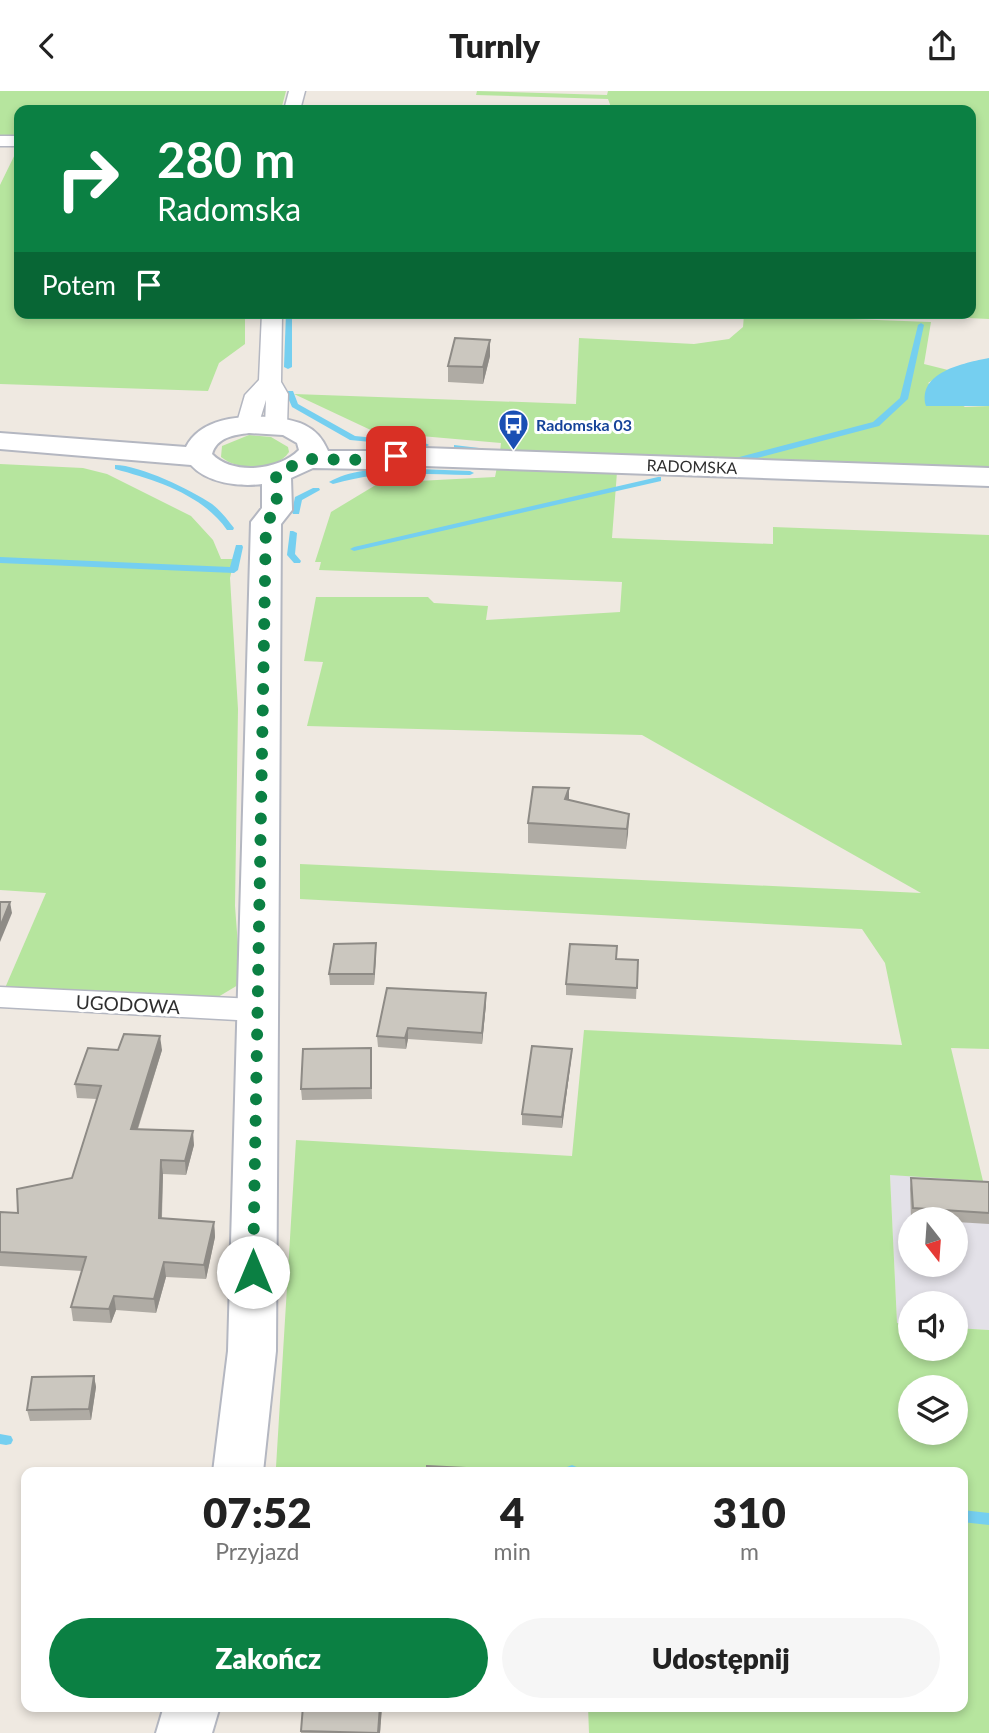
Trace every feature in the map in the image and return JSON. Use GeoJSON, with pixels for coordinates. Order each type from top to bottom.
{"type":"FeatureCollection","features":[{"type":"Feature","properties":{"kind":"street"},"geometry":{"type":"LineString","coordinates":[[272,319],[270,382],[278,394],[276,426]]}},
{"type":"Feature","properties":{"kind":"street"},"geometry":{"type":"LineString","coordinates":[[247,426],[256,395],[270,382]]}},
{"type":"Feature","properties":{"kind":"street"},"geometry":{"type":"LineString","coordinates":[[0,441],[201,449],[221,431],[247,426],[276,426],[301,433],[311,452],[276,473],[246,476],[218,471],[201,449]]}},
{"type":"Feature","properties":{"kind":"street","name":"RADOMSKA"},"geometry":{"type":"LineString","coordinates":[[311,452],[368,460],[396,456],[989,477]]}},
{"type":"Feature","properties":{"kind":"street"},"geometry":{"type":"LineString","coordinates":[[239,1467],[252,1351],[266,522],[277,510],[276,473]]}},
{"type":"Feature","properties":{"kind":"street"},"geometry":{"type":"LineString","coordinates":[[246,476],[254,514],[266,522]]}},
{"type":"Feature","properties":{"kind":"street","name":"UGODOWA"},"geometry":{"type":"LineString","coordinates":[[0,997],[256,1010]]}},
{"type":"Feature","properties":{"kind":"street"},"geometry":{"type":"LineString","coordinates":[[184,1733],[190,1712]]}},
{"type":"Feature","properties":{"kind":"shaded area"},"geometry":{"type":"Polygon","coordinates":[[[890,1174],[989,1181],[989,1330],[968,1329],[968,1291],[898,1291],[898,1324],[890,1174]]]}},
{"type":"Feature","properties":{"kind":"green space"},"geometry":{"type":"Polygon","coordinates":[[[0,91],[286,91],[282,105],[14,105],[14,138],[0,138],[0,91]]]}},
{"type":"Feature","properties":{"kind":"green space"},"geometry":{"type":"Polygon","coordinates":[[[477,91],[607,95],[608,91],[989,91],[989,319],[976,318],[976,105],[610,105],[608,99],[476,95],[477,91]]]}},
{"type":"Feature","properties":{"kind":"green space"},"geometry":{"type":"Polygon","coordinates":[[[14,156],[14,319],[245,319],[245,344],[219,363],[208,391],[0,384],[0,185],[14,156]]]}},
{"type":"Feature","properties":{"kind":"green space"},"geometry":{"type":"Polygon","coordinates":[[[744,319],[931,322],[924,364],[948,370],[928,383],[965,407],[989,406],[989,468],[500,452],[501,443],[375,432],[294,394],[576,404],[579,338],[694,344],[729,339],[743,327],[744,319]]]}},
{"type":"Feature","properties":{"kind":"green space"},"geometry":{"type":"Polygon","coordinates":[[[249,435],[271,437],[288,447],[289,452],[275,463],[256,467],[237,465],[221,457],[222,446],[249,435]]]}},
{"type":"Feature","properties":{"kind":"green space"},"geometry":{"type":"Polygon","coordinates":[[[0,464],[83,468],[107,474],[191,516],[213,540],[221,559],[234,559],[230,578],[238,709],[235,906],[240,972],[238,985],[218,997],[5,988],[46,893],[0,890],[0,464]]]}},
{"type":"Feature","properties":{"kind":"green space"},"geometry":{"type":"Polygon","coordinates":[[[497,467],[617,472],[612,538],[773,544],[773,527],[989,535],[989,1049],[951,1048],[983,1181],[890,1175],[898,1361],[968,1361],[968,1329],[989,1330],[989,1733],[589,1733],[588,1712],[968,1712],[968,1467],[276,1467],[296,1140],[572,1156],[584,1030],[902,1045],[885,963],[862,929],[300,899],[300,864],[921,893],[642,735],[307,726],[323,662],[304,661],[316,597],[428,597],[434,603],[488,606],[486,620],[620,612],[622,582],[319,570],[321,562],[315,562],[331,512],[379,483],[495,477],[497,467]]]}},
{"type":"Feature","properties":{"kind":"water"},"geometry":{"type":"Polygon","coordinates":[[[989,358],[989,406],[926,406],[925,394],[935,377],[956,366],[989,358]]]}},
{"type":"Feature","properties":{"kind":"building"},"geometry":{"type":"Polygon","coordinates":[[[455,338],[490,340],[483,367],[448,366],[455,338]]]}},
{"type":"Feature","properties":{"kind":"building"},"geometry":{"type":"Polygon","coordinates":[[[533,787],[569,788],[565,799],[629,814],[627,829],[528,823],[533,787]]]}},
{"type":"Feature","properties":{"kind":"building"},"geometry":{"type":"Polygon","coordinates":[[[0,902],[10,902],[0,927],[0,902]]]}},
{"type":"Feature","properties":{"kind":"building"},"geometry":{"type":"Polygon","coordinates":[[[376,943],[374,974],[329,974],[334,944],[376,943]]]}},
{"type":"Feature","properties":{"kind":"building"},"geometry":{"type":"Polygon","coordinates":[[[570,944],[617,946],[616,959],[638,960],[637,988],[566,984],[570,944]]]}},
{"type":"Feature","properties":{"kind":"building"},"geometry":{"type":"Polygon","coordinates":[[[387,988],[486,993],[482,1033],[408,1028],[405,1038],[377,1036],[387,988]]]}},
{"type":"Feature","properties":{"kind":"building"},"geometry":{"type":"Polygon","coordinates":[[[124,1034],[160,1036],[131,1129],[193,1131],[185,1161],[161,1160],[159,1218],[214,1222],[204,1265],[164,1262],[154,1299],[114,1296],[109,1309],[71,1307],[86,1257],[0,1252],[0,1212],[18,1213],[17,1189],[72,1178],[101,1086],[75,1084],[88,1048],[118,1050],[124,1034]]]}},
{"type":"Feature","properties":{"kind":"building"},"geometry":{"type":"Polygon","coordinates":[[[532,1046],[572,1049],[562,1117],[522,1114],[532,1046]]]}},
{"type":"Feature","properties":{"kind":"building"},"geometry":{"type":"Polygon","coordinates":[[[371,1048],[371,1088],[301,1089],[303,1049],[371,1048]]]}},
{"type":"Feature","properties":{"kind":"building"},"geometry":{"type":"Polygon","coordinates":[[[911,1178],[989,1182],[989,1213],[968,1212],[968,1207],[913,1207],[911,1178]]]}},
{"type":"Feature","properties":{"kind":"building"},"geometry":{"type":"Polygon","coordinates":[[[94,1376],[89,1409],[27,1410],[32,1377],[94,1376]]]}},
{"type":"Feature","properties":{"kind":"building"},"geometry":{"type":"Polygon","coordinates":[[[303,1712],[380,1712],[378,1733],[301,1731],[303,1712]]]}},
{"type":"Feature","properties":{"kind":"waterway"},"geometry":{"type":"LineString","coordinates":[[288,367],[289,319]]}},
{"type":"Feature","properties":{"kind":"waterway"},"geometry":{"type":"LineString","coordinates":[[731,462],[876,424],[904,399],[921,325]]}},
{"type":"Feature","properties":{"kind":"waterway"},"geometry":{"type":"LineString","coordinates":[[290,393],[295,405],[353,438],[425,445]]}},
{"type":"Feature","properties":{"kind":"waterway"},"geometry":{"type":"LineString","coordinates":[[457,447],[479,450]]}},
{"type":"Feature","properties":{"kind":"waterway"},"geometry":{"type":"LineString","coordinates":[[118,467],[180,489],[211,507],[230,528]]}},
{"type":"Feature","properties":{"kind":"waterway"},"geometry":{"type":"LineString","coordinates":[[333,482],[382,472],[470,473]]}},
{"type":"Feature","properties":{"kind":"waterway"},"geometry":{"type":"LineString","coordinates":[[354,549],[658,479]]}},
{"type":"Feature","properties":{"kind":"waterway"},"geometry":{"type":"LineString","coordinates":[[296,512],[298,499],[316,490]]}},
{"type":"Feature","properties":{"kind":"waterway"},"geometry":{"type":"LineString","coordinates":[[293,533],[291,555],[297,561]]}},
{"type":"Feature","properties":{"kind":"waterway"},"geometry":{"type":"LineString","coordinates":[[0,560],[234,570],[239,547]]}},
{"type":"Feature","properties":{"kind":"waterway"},"geometry":{"type":"LineString","coordinates":[[0,1439],[6,1440]]}},
{"type":"Feature","properties":{"kind":"waterway"},"geometry":{"type":"LineString","coordinates":[[968,1517],[989,1519]]}},
{"type":"Feature","properties":{"kind":"place","name":"Radomska 03"},"geometry":{"type":"Point","coordinates":[513,451]}},
{"type":"Feature","properties":{"kind":"route"},"geometry":{"type":"LineString","coordinates":[[253,1272],[266,522],[277,510],[276,473],[290,470],[308,459],[368,460],[396,456]]}}]}
